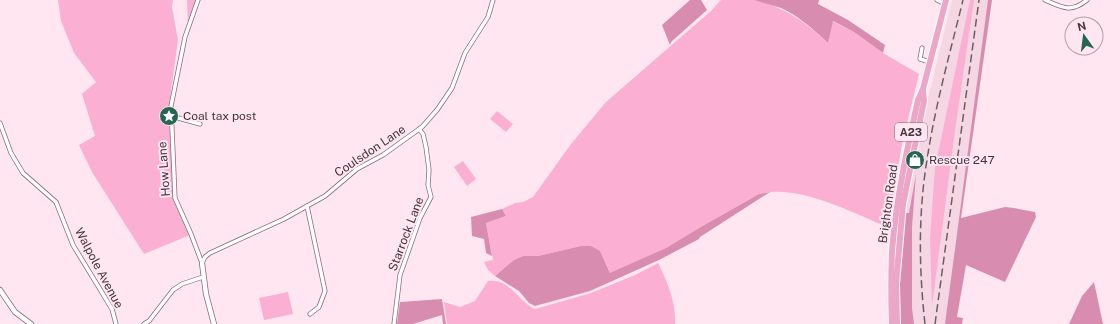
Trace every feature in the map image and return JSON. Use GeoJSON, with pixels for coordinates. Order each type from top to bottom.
{"type":"FeatureCollection","features":[{"type":"Feature","properties":{"kind":"highway","name":"Brighton Road"},"geometry":{"type":"LineString","coordinates":[[892,324],[892,251],[897,210],[918,100],[923,89],[945,2]]}},
{"type":"Feature","properties":{"kind":"highway","name":"Brighton Road"},"geometry":{"type":"LineString","coordinates":[[897,324],[896,284],[903,204],[924,102],[923,89]]}},
{"type":"Feature","properties":{"kind":"street","name":"How Lane"},"geometry":{"type":"LineString","coordinates":[[198,0],[185,37],[170,106],[175,198],[202,263]]}},
{"type":"Feature","properties":{"kind":"street","name":"Coulsdon Lane"},"geometry":{"type":"LineString","coordinates":[[202,263],[205,257],[210,253],[284,219],[329,193],[357,169],[419,130],[437,110],[452,88],[465,53],[488,17],[493,0]]}},
{"type":"Feature","properties":{"kind":"street"},"geometry":{"type":"LineString","coordinates":[[937,0],[945,2]]}},
{"type":"Feature","properties":{"kind":"street"},"geometry":{"type":"LineString","coordinates":[[1045,0],[1068,8],[1079,7],[1087,0]]}},
{"type":"Feature","properties":{"kind":"street"},"geometry":{"type":"LineString","coordinates":[[922,48],[920,58],[930,62]]}},
{"type":"Feature","properties":{"kind":"street"},"geometry":{"type":"LineString","coordinates":[[171,116],[200,124]]}},
{"type":"Feature","properties":{"kind":"street","name":"Walpole Avenue"},"geometry":{"type":"LineString","coordinates":[[0,123],[11,153],[22,173],[56,202],[73,245],[112,310],[116,324]]}},
{"type":"Feature","properties":{"kind":"street","name":"Starrock Lane"},"geometry":{"type":"LineString","coordinates":[[394,324],[400,275],[420,218],[431,197],[428,185],[429,170],[426,146],[423,134],[419,130]]}},
{"type":"Feature","properties":{"kind":"street"},"geometry":{"type":"LineString","coordinates":[[307,206],[324,291],[319,308],[310,314]]}},
{"type":"Feature","properties":{"kind":"street"},"geometry":{"type":"LineString","coordinates":[[202,263],[206,294],[214,324]]}},
{"type":"Feature","properties":{"kind":"street"},"geometry":{"type":"LineString","coordinates":[[144,324],[149,321],[173,290],[182,284],[203,277]]}},
{"type":"Feature","properties":{"kind":"street"},"geometry":{"type":"LineString","coordinates":[[0,290],[15,312],[31,324]]}},
{"type":"Feature","properties":{"kind":"shaded area"},"geometry":{"type":"Polygon","coordinates":[[[58,0],[173,0],[172,7],[178,40],[169,105],[169,123],[175,198],[190,235],[144,254],[92,172],[79,145],[95,136],[82,94],[96,82],[74,53],[61,21],[58,0]]]}},
{"type":"Feature","properties":{"kind":"shaded area"},"geometry":{"type":"Polygon","coordinates":[[[187,0],[196,0],[188,24],[187,0]]]}},
{"type":"Feature","properties":{"kind":"shaded area"},"geometry":{"type":"Polygon","coordinates":[[[690,0],[701,0],[707,10],[671,42],[670,45],[662,25],[690,0]]]}},
{"type":"Feature","properties":{"kind":"shaded area"},"geometry":{"type":"Polygon","coordinates":[[[721,0],[755,0],[776,7],[803,22],[828,43],[832,21],[854,32],[883,53],[919,74],[902,144],[888,227],[825,201],[790,193],[774,192],[759,194],[666,248],[610,274],[601,253],[591,246],[581,246],[538,256],[523,256],[514,260],[495,276],[488,270],[484,262],[493,260],[486,223],[506,216],[502,209],[533,197],[571,144],[606,102],[711,11],[721,0]]]}},
{"type":"Feature","properties":{"kind":"shaded area"},"geometry":{"type":"Polygon","coordinates":[[[754,0],[819,0],[818,4],[848,20],[885,45],[883,53],[854,32],[833,21],[828,43],[788,11],[754,0]]]}},
{"type":"Feature","properties":{"kind":"shaded area"},"geometry":{"type":"Polygon","coordinates":[[[952,0],[991,0],[954,253],[952,324],[911,324],[904,213],[917,144],[952,0]]]}},
{"type":"Feature","properties":{"kind":"shaded area"},"geometry":{"type":"Polygon","coordinates":[[[970,0],[974,0],[932,306],[930,239],[935,168],[970,0]]]}},
{"type":"Feature","properties":{"kind":"shaded area"},"geometry":{"type":"Polygon","coordinates":[[[988,0],[992,0],[961,218],[1005,207],[1035,212],[1036,217],[1005,282],[966,265],[957,317],[963,318],[962,324],[945,324],[988,0]]]}},
{"type":"Feature","properties":{"kind":"shaded area"},"geometry":{"type":"Polygon","coordinates":[[[497,111],[513,124],[506,132],[490,119],[497,111]]]}},
{"type":"Feature","properties":{"kind":"shaded area"},"geometry":{"type":"Polygon","coordinates":[[[463,161],[476,179],[467,186],[454,167],[463,161]]]}},
{"type":"Feature","properties":{"kind":"shaded area"},"geometry":{"type":"Polygon","coordinates":[[[916,174],[912,227],[912,308],[914,324],[900,324],[899,285],[904,213],[909,213],[916,174]]]}},
{"type":"Feature","properties":{"kind":"shaded area"},"geometry":{"type":"Polygon","coordinates":[[[770,192],[699,239],[659,260],[590,291],[535,306],[529,303],[519,291],[495,276],[514,260],[523,256],[538,256],[581,246],[591,246],[600,251],[610,273],[666,248],[759,194],[770,192]]]}},
{"type":"Feature","properties":{"kind":"shaded area"},"geometry":{"type":"Polygon","coordinates":[[[502,209],[506,216],[486,223],[492,256],[486,253],[484,239],[472,236],[471,217],[502,209]]]}},
{"type":"Feature","properties":{"kind":"shaded area"},"geometry":{"type":"Polygon","coordinates":[[[658,263],[673,300],[675,324],[447,324],[444,302],[460,307],[475,301],[488,281],[496,281],[508,286],[535,309],[591,293],[635,275],[658,263]]]}},
{"type":"Feature","properties":{"kind":"shaded area"},"geometry":{"type":"Polygon","coordinates":[[[1094,282],[1103,324],[1069,324],[1082,296],[1094,282]]]}},
{"type":"Feature","properties":{"kind":"shaded area"},"geometry":{"type":"Polygon","coordinates":[[[288,292],[293,314],[264,320],[259,298],[288,292]]]}},
{"type":"Feature","properties":{"kind":"shaded area"},"geometry":{"type":"Polygon","coordinates":[[[442,299],[446,324],[443,324],[442,315],[413,324],[397,324],[400,302],[442,299]]]}},
{"type":"Feature","properties":{"kind":"railway"},"geometry":{"type":"LineString","coordinates":[[925,324],[920,242],[924,180],[938,100],[963,0]]}},
{"type":"Feature","properties":{"kind":"railway"},"geometry":{"type":"LineString","coordinates":[[935,324],[979,0]]}},
{"type":"Feature","properties":{"kind":"place","name":"Coal tax post"},"geometry":{"type":"Point","coordinates":[169,116]}},
{"type":"Feature","properties":{"kind":"place","name":"Rescue 247"},"geometry":{"type":"Point","coordinates":[915,160]}}]}
